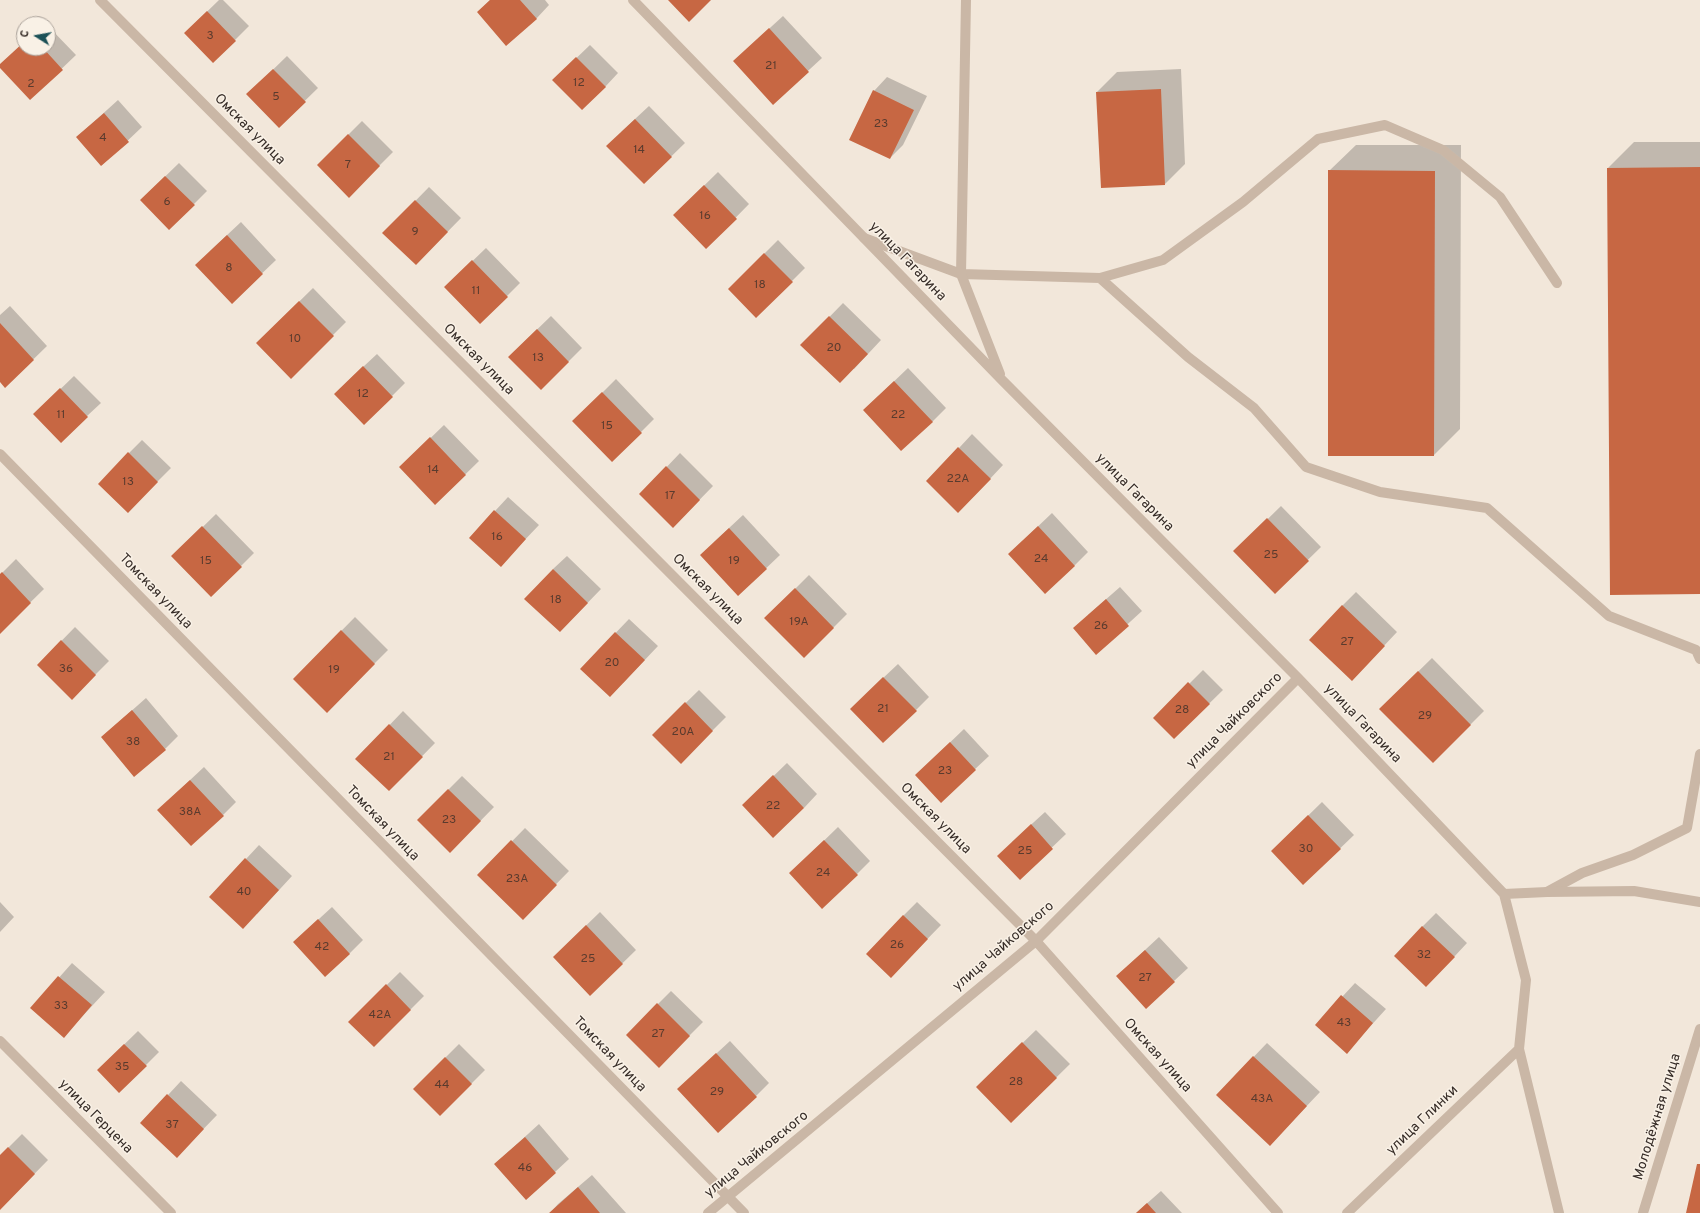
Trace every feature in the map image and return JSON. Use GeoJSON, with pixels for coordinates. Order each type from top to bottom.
{"type":"FeatureCollection","features":[{"type":"Feature","properties":{"kind":"street","name":"Омская улица"},"geometry":{"type":"LineString","coordinates":[[100,0],[1036,941],[1278,1213]]}},
{"type":"Feature","properties":{"kind":"street","name":"улица Гагарина"},"geometry":{"type":"LineString","coordinates":[[633,0],[1002,380],[1298,678],[1504,894],[1526,980],[1519,1049],[1559,1213]]}},
{"type":"Feature","properties":{"kind":"street"},"geometry":{"type":"LineString","coordinates":[[966,0],[961,274],[1002,380]]}},
{"type":"Feature","properties":{"kind":"street"},"geometry":{"type":"LineString","coordinates":[[864,238],[961,274],[1100,278],[1163,260],[1243,202],[1318,139],[1385,124],[1443,150],[1500,197],[1557,283]]}},
{"type":"Feature","properties":{"kind":"street"},"geometry":{"type":"LineString","coordinates":[[1100,278],[1188,357],[1254,408],[1306,467],[1380,492],[1488,508],[1609,616],[1696,650],[1700,660]]}},
{"type":"Feature","properties":{"kind":"street","name":"Томская улица"},"geometry":{"type":"LineString","coordinates":[[0,454],[744,1213]]}},
{"type":"Feature","properties":{"kind":"street","name":"улица Чайковского"},"geometry":{"type":"LineString","coordinates":[[708,1213],[1036,941],[1298,678]]}},
{"type":"Feature","properties":{"kind":"street"},"geometry":{"type":"LineString","coordinates":[[1547,892],[1582,873],[1633,855],[1687,828],[1700,754]]}},
{"type":"Feature","properties":{"kind":"street"},"geometry":{"type":"LineString","coordinates":[[1504,894],[1634,891],[1700,902]]}},
{"type":"Feature","properties":{"kind":"street","name":"Молодёжная улица"},"geometry":{"type":"LineString","coordinates":[[1643,1213],[1700,1029]]}},
{"type":"Feature","properties":{"kind":"street","name":"улица Герцена"},"geometry":{"type":"LineString","coordinates":[[0,1041],[170,1213]]}},
{"type":"Feature","properties":{"kind":"street","name":"улица Глинки"},"geometry":{"type":"LineString","coordinates":[[1347,1213],[1519,1049]]}},
{"type":"Feature","properties":{"kind":"building"},"geometry":{"type":"Polygon","coordinates":[[[490,0],[520,0],[537,19],[506,46],[477,12],[490,0]]]}},
{"type":"Feature","properties":{"kind":"building"},"geometry":{"type":"Polygon","coordinates":[[[668,0],[711,0],[689,22],[668,0]]]}},
{"type":"Feature","properties":{"kind":"building"},"geometry":{"type":"Polygon","coordinates":[[[207,11],[236,41],[213,63],[184,33],[207,11]]]}},
{"type":"Feature","properties":{"kind":"building"},"geometry":{"type":"Polygon","coordinates":[[[769,28],[809,72],[773,105],[733,61],[769,28]]]}},
{"type":"Feature","properties":{"kind":"building"},"geometry":{"type":"Polygon","coordinates":[[[16,49],[16,56],[50,56],[63,70],[30,100],[0,68],[0,64],[16,49]]]}},
{"type":"Feature","properties":{"kind":"building"},"geometry":{"type":"Polygon","coordinates":[[[576,57],[606,87],[582,110],[552,80],[576,57]]]}},
{"type":"Feature","properties":{"kind":"building"},"geometry":{"type":"Polygon","coordinates":[[[273,69],[306,102],[279,128],[246,94],[273,69]]]}},
{"type":"Feature","properties":{"kind":"building"},"geometry":{"type":"Polygon","coordinates":[[[1161,89],[1165,185],[1101,188],[1096,92],[1161,89]]]}},
{"type":"Feature","properties":{"kind":"building"},"geometry":{"type":"Polygon","coordinates":[[[873,90],[914,110],[890,159],[849,140],[873,90]]]}},
{"type":"Feature","properties":{"kind":"building"},"geometry":{"type":"Polygon","coordinates":[[[104,113],[129,142],[101,166],[76,137],[104,113]]]}},
{"type":"Feature","properties":{"kind":"building"},"geometry":{"type":"Polygon","coordinates":[[[635,119],[672,157],[644,184],[606,146],[635,119]]]}},
{"type":"Feature","properties":{"kind":"building"},"geometry":{"type":"Polygon","coordinates":[[[348,134],[380,166],[349,198],[317,165],[348,134]]]}},
{"type":"Feature","properties":{"kind":"building"},"geometry":{"type":"Polygon","coordinates":[[[1700,167],[1700,594],[1610,595],[1607,168],[1700,167]]]}},
{"type":"Feature","properties":{"kind":"building"},"geometry":{"type":"Polygon","coordinates":[[[1328,170],[1435,171],[1434,456],[1328,456],[1328,170]]]}},
{"type":"Feature","properties":{"kind":"building"},"geometry":{"type":"Polygon","coordinates":[[[165,176],[195,205],[169,230],[140,200],[165,176]]]}},
{"type":"Feature","properties":{"kind":"building"},"geometry":{"type":"Polygon","coordinates":[[[704,185],[737,219],[706,249],[673,215],[704,185]]]}},
{"type":"Feature","properties":{"kind":"building"},"geometry":{"type":"Polygon","coordinates":[[[415,200],[448,232],[416,265],[382,233],[415,200]]]}},
{"type":"Feature","properties":{"kind":"building"},"geometry":{"type":"Polygon","coordinates":[[[227,235],[263,274],[232,304],[195,265],[227,235]]]}},
{"type":"Feature","properties":{"kind":"building"},"geometry":{"type":"Polygon","coordinates":[[[764,253],[793,282],[756,318],[728,289],[764,253]]]}},
{"type":"Feature","properties":{"kind":"building"},"geometry":{"type":"Polygon","coordinates":[[[472,260],[508,297],[480,324],[444,287],[472,260]]]}},
{"type":"Feature","properties":{"kind":"building"},"geometry":{"type":"Polygon","coordinates":[[[299,301],[334,336],[291,379],[256,343],[299,301]]]}},
{"type":"Feature","properties":{"kind":"building"},"geometry":{"type":"Polygon","coordinates":[[[829,316],[868,354],[840,383],[800,345],[829,316]]]}},
{"type":"Feature","properties":{"kind":"building"},"geometry":{"type":"Polygon","coordinates":[[[0,323],[34,360],[5,388],[0,382],[0,323]]]}},
{"type":"Feature","properties":{"kind":"building"},"geometry":{"type":"Polygon","coordinates":[[[537,329],[569,362],[541,390],[508,357],[537,329]]]}},
{"type":"Feature","properties":{"kind":"building"},"geometry":{"type":"Polygon","coordinates":[[[363,366],[393,397],[364,425],[334,394],[363,366]]]}},
{"type":"Feature","properties":{"kind":"building"},"geometry":{"type":"Polygon","coordinates":[[[894,381],[933,422],[901,451],[863,410],[894,381]]]}},
{"type":"Feature","properties":{"kind":"building"},"geometry":{"type":"Polygon","coordinates":[[[60,388],[88,417],[61,443],[33,414],[60,388]]]}},
{"type":"Feature","properties":{"kind":"building"},"geometry":{"type":"Polygon","coordinates":[[[602,392],[642,433],[612,462],[572,421],[602,392]]]}},
{"type":"Feature","properties":{"kind":"building"},"geometry":{"type":"Polygon","coordinates":[[[430,437],[466,475],[435,505],[399,467],[430,437]]]}},
{"type":"Feature","properties":{"kind":"building"},"geometry":{"type":"Polygon","coordinates":[[[958,447],[991,479],[958,513],[926,481],[958,447]]]}},
{"type":"Feature","properties":{"kind":"building"},"geometry":{"type":"Polygon","coordinates":[[[128,452],[158,482],[128,513],[98,484],[128,452]]]}},
{"type":"Feature","properties":{"kind":"building"},"geometry":{"type":"Polygon","coordinates":[[[666,466],[700,500],[673,528],[639,494],[666,466]]]}},
{"type":"Feature","properties":{"kind":"building"},"geometry":{"type":"Polygon","coordinates":[[[494,510],[526,539],[501,567],[469,538],[494,510]]]}},
{"type":"Feature","properties":{"kind":"building"},"geometry":{"type":"Polygon","coordinates":[[[1267,518],[1309,561],[1275,594],[1233,551],[1267,518]]]}},
{"type":"Feature","properties":{"kind":"building"},"geometry":{"type":"Polygon","coordinates":[[[202,526],[242,567],[211,597],[171,556],[202,526]]]}},
{"type":"Feature","properties":{"kind":"building"},"geometry":{"type":"Polygon","coordinates":[[[1038,526],[1075,566],[1045,594],[1008,554],[1038,526]]]}},
{"type":"Feature","properties":{"kind":"building"},"geometry":{"type":"Polygon","coordinates":[[[729,528],[767,569],[738,596],[700,555],[729,528]]]}},
{"type":"Feature","properties":{"kind":"building"},"geometry":{"type":"Polygon","coordinates":[[[553,569],[588,603],[560,632],[524,599],[553,569]]]}},
{"type":"Feature","properties":{"kind":"building"},"geometry":{"type":"Polygon","coordinates":[[[2,572],[31,603],[0,634],[0,574],[2,572]]]}},
{"type":"Feature","properties":{"kind":"building"},"geometry":{"type":"Polygon","coordinates":[[[795,588],[834,628],[804,658],[764,618],[795,588]]]}},
{"type":"Feature","properties":{"kind":"building"},"geometry":{"type":"Polygon","coordinates":[[[1106,599],[1129,626],[1096,655],[1073,628],[1106,599]]]}},
{"type":"Feature","properties":{"kind":"building"},"geometry":{"type":"Polygon","coordinates":[[[1342,605],[1385,646],[1352,681],[1309,640],[1342,605]]]}},
{"type":"Feature","properties":{"kind":"building"},"geometry":{"type":"Polygon","coordinates":[[[341,630],[375,664],[327,713],[293,679],[341,630]]]}},
{"type":"Feature","properties":{"kind":"building"},"geometry":{"type":"Polygon","coordinates":[[[615,632],[645,660],[610,697],[580,669],[615,632]]]}},
{"type":"Feature","properties":{"kind":"building"},"geometry":{"type":"Polygon","coordinates":[[[61,640],[96,675],[72,700],[37,665],[61,640]]]}},
{"type":"Feature","properties":{"kind":"building"},"geometry":{"type":"Polygon","coordinates":[[[1418,671],[1471,725],[1433,763],[1379,709],[1418,671]]]}},
{"type":"Feature","properties":{"kind":"building"},"geometry":{"type":"Polygon","coordinates":[[[883,677],[917,711],[883,743],[850,709],[883,677]]]}},
{"type":"Feature","properties":{"kind":"building"},"geometry":{"type":"Polygon","coordinates":[[[1188,682],[1210,704],[1174,739],[1153,718],[1188,682]]]}},
{"type":"Feature","properties":{"kind":"building"},"geometry":{"type":"Polygon","coordinates":[[[685,702],[713,731],[681,764],[652,735],[685,702]]]}},
{"type":"Feature","properties":{"kind":"building"},"geometry":{"type":"Polygon","coordinates":[[[132,710],[166,750],[134,777],[101,737],[132,710]]]}},
{"type":"Feature","properties":{"kind":"building"},"geometry":{"type":"Polygon","coordinates":[[[389,724],[423,757],[389,791],[355,759],[389,724]]]}},
{"type":"Feature","properties":{"kind":"building"},"geometry":{"type":"Polygon","coordinates":[[[950,742],[976,770],[941,803],[915,775],[950,742]]]}},
{"type":"Feature","properties":{"kind":"building"},"geometry":{"type":"Polygon","coordinates":[[[773,775],[804,808],[773,838],[742,805],[773,775]]]}},
{"type":"Feature","properties":{"kind":"building"},"geometry":{"type":"Polygon","coordinates":[[[190,780],[224,816],[191,846],[157,810],[190,780]]]}},
{"type":"Feature","properties":{"kind":"building"},"geometry":{"type":"Polygon","coordinates":[[[448,789],[481,821],[450,853],[417,820],[448,789]]]}},
{"type":"Feature","properties":{"kind":"building"},"geometry":{"type":"Polygon","coordinates":[[[1308,815],[1341,849],[1303,885],[1271,851],[1308,815]]]}},
{"type":"Feature","properties":{"kind":"building"},"geometry":{"type":"Polygon","coordinates":[[[1031,824],[1053,849],[1020,880],[997,856],[1031,824]]]}},
{"type":"Feature","properties":{"kind":"building"},"geometry":{"type":"Polygon","coordinates":[[[511,840],[557,885],[523,920],[477,875],[511,840]]]}},
{"type":"Feature","properties":{"kind":"building"},"geometry":{"type":"Polygon","coordinates":[[[824,840],[858,875],[822,909],[789,873],[824,840]]]}},
{"type":"Feature","properties":{"kind":"building"},"geometry":{"type":"Polygon","coordinates":[[[245,858],[279,890],[243,929],[209,897],[245,858]]]}},
{"type":"Feature","properties":{"kind":"building"},"geometry":{"type":"Polygon","coordinates":[[[903,915],[928,939],[891,978],[866,954],[903,915]]]}},
{"type":"Feature","properties":{"kind":"building"},"geometry":{"type":"Polygon","coordinates":[[[318,919],[350,954],[325,977],[293,942],[318,919]]]}},
{"type":"Feature","properties":{"kind":"building"},"geometry":{"type":"Polygon","coordinates":[[[586,925],[623,964],[590,996],[553,957],[586,925]]]}},
{"type":"Feature","properties":{"kind":"building"},"geometry":{"type":"Polygon","coordinates":[[[1422,926],[1455,957],[1426,987],[1394,956],[1422,926]]]}},
{"type":"Feature","properties":{"kind":"building"},"geometry":{"type":"Polygon","coordinates":[[[1145,950],[1175,982],[1146,1009],[1116,976],[1145,950]]]}},
{"type":"Feature","properties":{"kind":"building"},"geometry":{"type":"Polygon","coordinates":[[[58,976],[92,1005],[64,1038],[30,1008],[58,976]]]}},
{"type":"Feature","properties":{"kind":"building"},"geometry":{"type":"Polygon","coordinates":[[[386,984],[411,1010],[374,1047],[348,1022],[386,984]]]}},
{"type":"Feature","properties":{"kind":"building"},"geometry":{"type":"Polygon","coordinates":[[[1341,995],[1373,1023],[1347,1054],[1315,1025],[1341,995]]]}},
{"type":"Feature","properties":{"kind":"building"},"geometry":{"type":"Polygon","coordinates":[[[657,1003],[690,1036],[659,1068],[626,1035],[657,1003]]]}},
{"type":"Feature","properties":{"kind":"building"},"geometry":{"type":"Polygon","coordinates":[[[1022,1042],[1057,1078],[1011,1123],[976,1087],[1022,1042]]]}},
{"type":"Feature","properties":{"kind":"building"},"geometry":{"type":"Polygon","coordinates":[[[124,1044],[147,1066],[119,1093],[97,1070],[124,1044]]]}},
{"type":"Feature","properties":{"kind":"building"},"geometry":{"type":"Polygon","coordinates":[[[716,1053],[757,1097],[718,1133],[677,1089],[716,1053]]]}},
{"type":"Feature","properties":{"kind":"building"},"geometry":{"type":"Polygon","coordinates":[[[1253,1056],[1307,1106],[1270,1146],[1216,1095],[1253,1056]]]}},
{"type":"Feature","properties":{"kind":"building"},"geometry":{"type":"Polygon","coordinates":[[[445,1057],[472,1084],[440,1116],[413,1089],[445,1057]]]}},
{"type":"Feature","properties":{"kind":"building"},"geometry":{"type":"Polygon","coordinates":[[[167,1094],[204,1129],[177,1158],[140,1123],[167,1094]]]}},
{"type":"Feature","properties":{"kind":"building"},"geometry":{"type":"Polygon","coordinates":[[[525,1137],[556,1173],[526,1200],[494,1164],[525,1137]]]}},
{"type":"Feature","properties":{"kind":"building"},"geometry":{"type":"Polygon","coordinates":[[[8,1147],[35,1174],[0,1210],[0,1155],[8,1147]]]}},
{"type":"Feature","properties":{"kind":"building"},"geometry":{"type":"Polygon","coordinates":[[[1697,1164],[1700,1164],[1700,1213],[1686,1213],[1697,1164]]]}},
{"type":"Feature","properties":{"kind":"building"},"geometry":{"type":"Polygon","coordinates":[[[578,1187],[600,1213],[549,1213],[578,1187]]]}},
{"type":"Feature","properties":{"kind":"building"},"geometry":{"type":"Polygon","coordinates":[[[1147,1203],[1156,1213],[1136,1213],[1147,1203]]]}}]}
